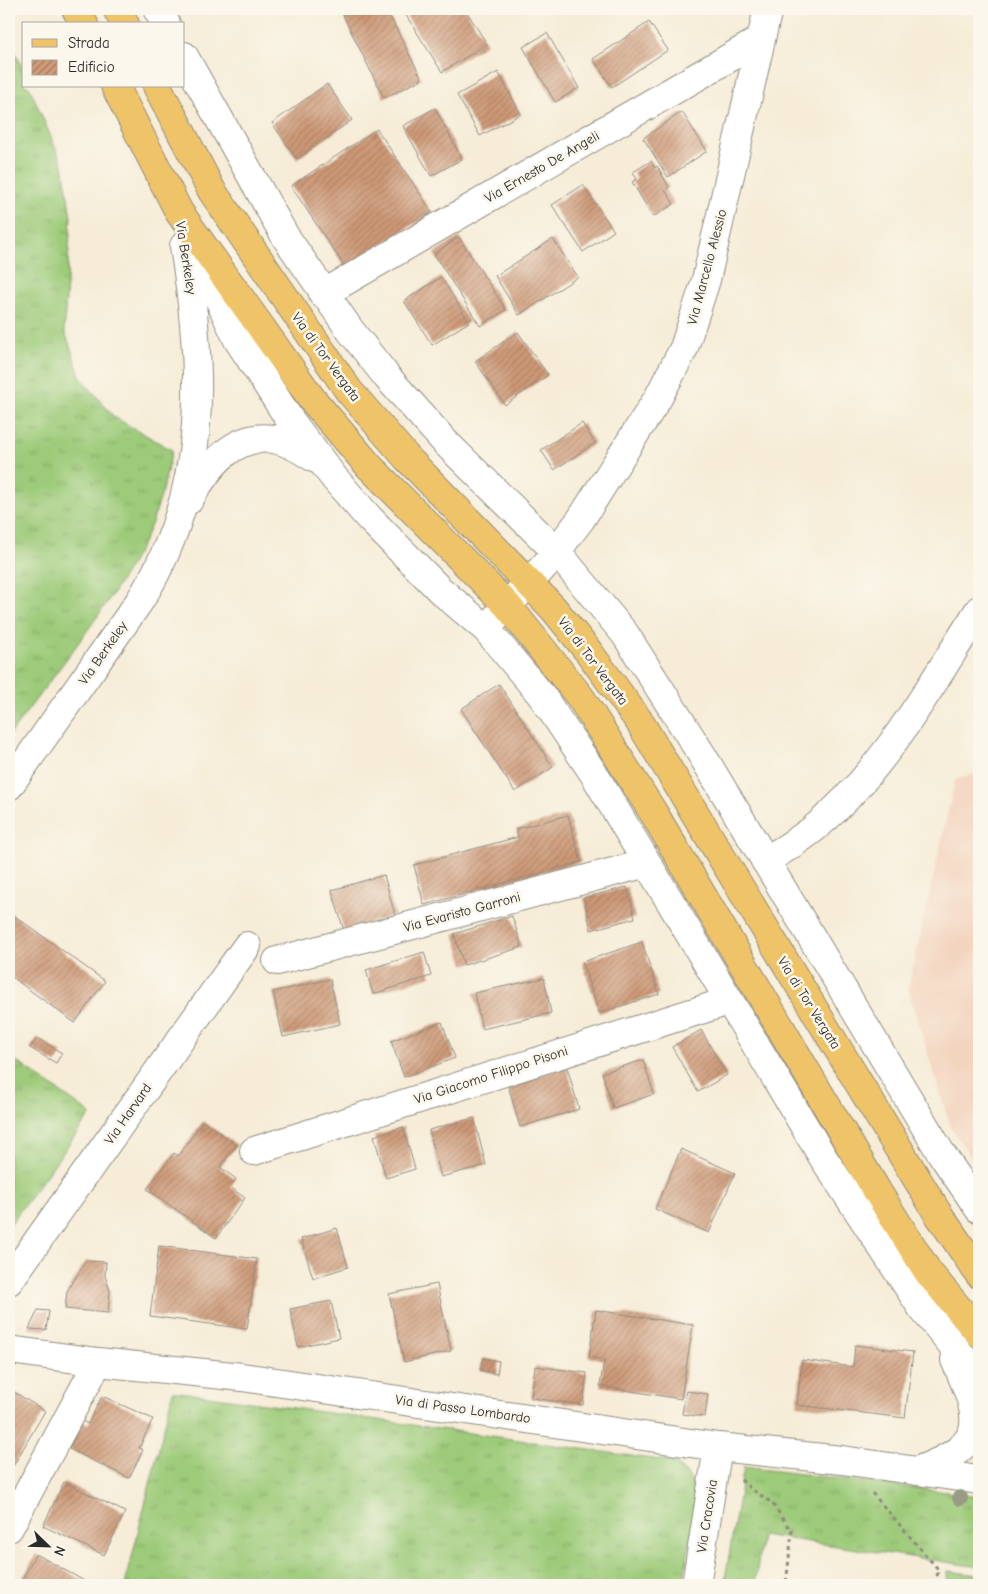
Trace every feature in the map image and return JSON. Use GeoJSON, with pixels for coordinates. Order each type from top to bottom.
{"type":"FeatureCollection","features":[{"type":"Feature","properties":{"kind":"main road"},"geometry":{"type":"LineString","coordinates":[[76,9],[83,22]]}},
{"type":"Feature","properties":{"kind":"main road"},"geometry":{"type":"LineString","coordinates":[[117,9],[124,22]]}},
{"type":"Feature","properties":{"kind":"main road"},"geometry":{"type":"LineString","coordinates":[[116,88],[179,212],[307,392],[337,431],[369,466],[507,606],[566,677],[653,812],[877,1191],[928,1272],[979,1333]]}},
{"type":"Feature","properties":{"kind":"main road","name":"Via di Tor Vergata"},"geometry":{"type":"LineString","coordinates":[[158,88],[212,191],[333,370],[407,458],[529,583],[588,651],[639,721],[936,1212],[979,1274]]}},
{"type":"Feature","properties":{"kind":"street"},"geometry":{"type":"LineString","coordinates":[[157,9],[165,22]]}},
{"type":"Feature","properties":{"kind":"street","name":"Via Marcello Alessio"},"geometry":{"type":"LineString","coordinates":[[486,629],[557,552],[581,519],[658,398],[684,348],[706,280],[768,9]]}},
{"type":"Feature","properties":{"kind":"street","name":"Via Ernesto De Angeli"},"geometry":{"type":"LineString","coordinates":[[323,294],[760,40]]}},
{"type":"Feature","properties":{"kind":"street"},"geometry":{"type":"LineString","coordinates":[[185,58],[286,236],[323,294],[387,377],[473,472],[557,552],[625,634],[682,722],[941,1153],[979,1209]]}},
{"type":"Feature","properties":{"kind":"street"},"geometry":{"type":"LineString","coordinates":[[179,212],[238,340],[290,420],[350,498],[440,590],[486,629],[524,673],[563,727],[647,862],[824,1159],[916,1299],[979,1377]]}},
{"type":"Feature","properties":{"kind":"street","name":"Via Berkeley"},"geometry":{"type":"LineString","coordinates":[[179,212],[195,321],[198,362],[195,436],[182,512]]}},
{"type":"Feature","properties":{"kind":"street","name":"Via Berkeley"},"geometry":{"type":"LineString","coordinates":[[9,786],[148,588],[170,546],[182,512],[194,489],[219,458],[238,444],[256,438],[278,440],[296,447],[322,462]]}},
{"type":"Feature","properties":{"kind":"street"},"geometry":{"type":"LineString","coordinates":[[765,861],[798,841],[819,824],[865,777],[899,733],[979,610]]}},
{"type":"Feature","properties":{"kind":"street","name":"Via Evaristo Garroni"},"geometry":{"type":"LineString","coordinates":[[277,961],[647,862]]}},
{"type":"Feature","properties":{"kind":"street","name":"Via Harvard"},"geometry":{"type":"LineString","coordinates":[[9,1282],[247,946]]}},
{"type":"Feature","properties":{"kind":"street","name":"Via Giacomo Filippo Pisoni"},"geometry":{"type":"LineString","coordinates":[[254,1151],[729,1000]]}},
{"type":"Feature","properties":{"kind":"street","name":"Via di Passo Lombardo"},"geometry":{"type":"LineString","coordinates":[[918,1470],[956,1454],[967,1442],[974,1429],[976,1414],[971,1396],[944,1336]]}},
{"type":"Feature","properties":{"kind":"street","name":"Via di Passo Lombardo"},"geometry":{"type":"LineString","coordinates":[[9,1350],[98,1362],[242,1377],[718,1446],[918,1470],[979,1480]]}},
{"type":"Feature","properties":{"kind":"street"},"geometry":{"type":"LineString","coordinates":[[9,1528],[98,1362]]}},
{"type":"Feature","properties":{"kind":"street","name":"Via Cracovia"},"geometry":{"type":"LineString","coordinates":[[696,1585],[718,1446]]}},
{"type":"Feature","properties":{"kind":"path"},"geometry":{"type":"LineString","coordinates":[[718,1446],[736,1475],[750,1488],[772,1503],[792,1532],[786,1584]]}},
{"type":"Feature","properties":{"kind":"path"},"geometry":{"type":"LineString","coordinates":[[871,1492],[938,1569],[936,1585]]}},
{"type":"Feature","properties":{"kind":"shaded area"},"geometry":{"type":"Polygon","coordinates":[[[979,773],[979,1169],[951,1128],[908,989],[955,780],[979,773]]]}},
{"type":"Feature","properties":{"kind":"green space"},"geometry":{"type":"Polygon","coordinates":[[[9,46],[19,59],[22,70],[22,88],[30,88],[63,165],[71,217],[64,329],[81,378],[114,417],[172,450],[152,522],[128,570],[96,619],[9,736],[9,46]]]}},
{"type":"Feature","properties":{"kind":"green space"},"geometry":{"type":"Polygon","coordinates":[[[9,1056],[91,1114],[9,1226],[9,1056]]]}},
{"type":"Feature","properties":{"kind":"green space"},"geometry":{"type":"Polygon","coordinates":[[[173,1391],[674,1462],[690,1478],[695,1488],[697,1500],[683,1585],[125,1585],[173,1391]]]}},
{"type":"Feature","properties":{"kind":"green space"},"geometry":{"type":"Polygon","coordinates":[[[744,1467],[979,1496],[979,1567],[762,1535],[755,1585],[724,1585],[744,1467]]]}},
{"type":"Feature","properties":{"kind":"green space"},"geometry":{"type":"Polygon","coordinates":[[[948,1571],[979,1575],[979,1585],[946,1585],[948,1571]]]}},
{"type":"Feature","properties":{"kind":"building"},"geometry":{"type":"Polygon","coordinates":[[[340,9],[386,9],[422,79],[384,98],[340,9]]]}},
{"type":"Feature","properties":{"kind":"building"},"geometry":{"type":"Polygon","coordinates":[[[402,9],[465,9],[487,44],[442,72],[402,9]]]}},
{"type":"Feature","properties":{"kind":"building"},"geometry":{"type":"Polygon","coordinates":[[[649,22],[668,50],[612,87],[593,59],[649,22]]]}},
{"type":"Feature","properties":{"kind":"building"},"geometry":{"type":"Polygon","coordinates":[[[547,33],[579,88],[555,102],[523,47],[547,33]]]}},
{"type":"Feature","properties":{"kind":"building"},"geometry":{"type":"Polygon","coordinates":[[[498,72],[521,114],[480,136],[457,95],[498,72]]]}},
{"type":"Feature","properties":{"kind":"building"},"geometry":{"type":"Polygon","coordinates":[[[327,84],[352,120],[297,159],[272,123],[327,84]]]}},
{"type":"Feature","properties":{"kind":"building"},"geometry":{"type":"Polygon","coordinates":[[[435,108],[462,159],[431,176],[403,126],[435,108]]]}},
{"type":"Feature","properties":{"kind":"building"},"geometry":{"type":"Polygon","coordinates":[[[682,112],[707,151],[668,177],[643,138],[682,112]]]}},
{"type":"Feature","properties":{"kind":"building"},"geometry":{"type":"Polygon","coordinates":[[[377,129],[432,212],[346,269],[291,186],[377,129]]]}},
{"type":"Feature","properties":{"kind":"building"},"geometry":{"type":"Polygon","coordinates":[[[651,161],[655,168],[657,166],[669,187],[665,190],[674,204],[653,217],[632,182],[637,179],[633,172],[651,161]]]}},
{"type":"Feature","properties":{"kind":"building"},"geometry":{"type":"Polygon","coordinates":[[[583,185],[614,231],[583,252],[552,205],[583,185]]]}},
{"type":"Feature","properties":{"kind":"building"},"geometry":{"type":"Polygon","coordinates":[[[459,237],[506,310],[480,326],[434,254],[459,237]]]}},
{"type":"Feature","properties":{"kind":"building"},"geometry":{"type":"Polygon","coordinates":[[[553,239],[578,277],[519,315],[495,276],[553,239]]]}},
{"type":"Feature","properties":{"kind":"building"},"geometry":{"type":"Polygon","coordinates":[[[441,277],[469,322],[432,345],[404,301],[441,277]]]}},
{"type":"Feature","properties":{"kind":"building"},"geometry":{"type":"Polygon","coordinates":[[[518,332],[548,375],[505,405],[475,361],[518,332]]]}},
{"type":"Feature","properties":{"kind":"building"},"geometry":{"type":"Polygon","coordinates":[[[582,423],[595,443],[554,470],[541,450],[582,423]]]}},
{"type":"Feature","properties":{"kind":"building"},"geometry":{"type":"Polygon","coordinates":[[[499,684],[553,767],[515,792],[461,709],[499,684]]]}},
{"type":"Feature","properties":{"kind":"building"},"geometry":{"type":"Polygon","coordinates":[[[568,815],[581,862],[424,905],[414,865],[518,837],[516,829],[568,815]]]}},
{"type":"Feature","properties":{"kind":"building"},"geometry":{"type":"Polygon","coordinates":[[[384,875],[395,915],[344,931],[332,890],[384,875]]]}},
{"type":"Feature","properties":{"kind":"building"},"geometry":{"type":"Polygon","coordinates":[[[627,887],[635,918],[591,930],[584,898],[627,887]]]}},
{"type":"Feature","properties":{"kind":"building"},"geometry":{"type":"Polygon","coordinates":[[[9,912],[105,981],[75,1023],[9,975],[9,912]]]}},
{"type":"Feature","properties":{"kind":"building"},"geometry":{"type":"Polygon","coordinates":[[[512,916],[522,947],[464,965],[454,934],[512,916]]]}},
{"type":"Feature","properties":{"kind":"building"},"geometry":{"type":"Polygon","coordinates":[[[642,942],[659,994],[599,1013],[582,962],[642,942]]]}},
{"type":"Feature","properties":{"kind":"building"},"geometry":{"type":"Polygon","coordinates":[[[424,952],[431,976],[373,994],[366,970],[424,952]]]}},
{"type":"Feature","properties":{"kind":"building"},"geometry":{"type":"Polygon","coordinates":[[[544,978],[551,1013],[482,1029],[474,993],[544,978]]]}},
{"type":"Feature","properties":{"kind":"building"},"geometry":{"type":"Polygon","coordinates":[[[330,979],[340,1024],[283,1037],[273,992],[330,979]]]}},
{"type":"Feature","properties":{"kind":"building"},"geometry":{"type":"Polygon","coordinates":[[[442,1022],[455,1058],[404,1077],[391,1041],[442,1022]]]}},
{"type":"Feature","properties":{"kind":"building"},"geometry":{"type":"Polygon","coordinates":[[[701,1030],[727,1075],[698,1092],[672,1047],[701,1030]]]}},
{"type":"Feature","properties":{"kind":"building"},"geometry":{"type":"Polygon","coordinates":[[[37,1038],[62,1053],[56,1063],[30,1048],[37,1038]]]}},
{"type":"Feature","properties":{"kind":"building"},"geometry":{"type":"Polygon","coordinates":[[[643,1060],[654,1094],[613,1108],[602,1073],[643,1060]]]}},
{"type":"Feature","properties":{"kind":"building"},"geometry":{"type":"Polygon","coordinates":[[[567,1067],[579,1109],[520,1127],[508,1085],[567,1067]]]}},
{"type":"Feature","properties":{"kind":"building"},"geometry":{"type":"Polygon","coordinates":[[[474,1118],[486,1165],[441,1177],[429,1130],[474,1118]]]}},
{"type":"Feature","properties":{"kind":"building"},"geometry":{"type":"Polygon","coordinates":[[[203,1121],[237,1145],[220,1167],[236,1179],[230,1187],[245,1198],[216,1238],[147,1189],[174,1153],[178,1156],[203,1121]]]}},
{"type":"Feature","properties":{"kind":"building"},"geometry":{"type":"Polygon","coordinates":[[[403,1127],[415,1169],[386,1178],[374,1136],[403,1127]]]}},
{"type":"Feature","properties":{"kind":"building"},"geometry":{"type":"Polygon","coordinates":[[[681,1149],[735,1173],[709,1233],[655,1209],[681,1149]]]}},
{"type":"Feature","properties":{"kind":"building"},"geometry":{"type":"Polygon","coordinates":[[[337,1228],[348,1267],[313,1278],[301,1239],[337,1228]]]}},
{"type":"Feature","properties":{"kind":"building"},"geometry":{"type":"Polygon","coordinates":[[[159,1246],[257,1259],[247,1329],[150,1316],[159,1246]]]}},
{"type":"Feature","properties":{"kind":"building"},"geometry":{"type":"Polygon","coordinates":[[[86,1261],[106,1262],[105,1276],[110,1291],[108,1313],[65,1309],[67,1291],[86,1261]]]}},
{"type":"Feature","properties":{"kind":"building"},"geometry":{"type":"Polygon","coordinates":[[[437,1284],[451,1351],[404,1362],[389,1294],[437,1284]]]}},
{"type":"Feature","properties":{"kind":"building"},"geometry":{"type":"Polygon","coordinates":[[[331,1301],[339,1338],[298,1347],[290,1309],[331,1301]]]}},
{"type":"Feature","properties":{"kind":"building"},"geometry":{"type":"Polygon","coordinates":[[[38,1310],[49,1311],[46,1330],[29,1329],[38,1310]]]}},
{"type":"Feature","properties":{"kind":"building"},"geometry":{"type":"Polygon","coordinates":[[[596,1310],[693,1325],[681,1399],[600,1386],[604,1360],[589,1357],[596,1310]]]}},
{"type":"Feature","properties":{"kind":"building"},"geometry":{"type":"Polygon","coordinates":[[[855,1345],[913,1352],[905,1418],[797,1405],[802,1360],[853,1367],[855,1345]]]}},
{"type":"Feature","properties":{"kind":"building"},"geometry":{"type":"Polygon","coordinates":[[[483,1358],[499,1361],[497,1374],[480,1370],[483,1358]]]}},
{"type":"Feature","properties":{"kind":"building"},"geometry":{"type":"Polygon","coordinates":[[[535,1366],[587,1373],[583,1405],[531,1398],[535,1366]]]}},
{"type":"Feature","properties":{"kind":"building"},"geometry":{"type":"Polygon","coordinates":[[[9,1389],[45,1411],[13,1466],[9,1463],[9,1389]]]}},
{"type":"Feature","properties":{"kind":"building"},"geometry":{"type":"Polygon","coordinates":[[[686,1391],[708,1394],[705,1417],[682,1414],[686,1391]]]}},
{"type":"Feature","properties":{"kind":"building"},"geometry":{"type":"Polygon","coordinates":[[[102,1396],[153,1419],[139,1448],[143,1450],[129,1478],[69,1449],[82,1421],[88,1424],[102,1396]]]}},
{"type":"Feature","properties":{"kind":"building"},"geometry":{"type":"Polygon","coordinates":[[[64,1482],[125,1512],[104,1555],[43,1526],[64,1482]]]}},
{"type":"Feature","properties":{"kind":"building"},"geometry":{"type":"Polygon","coordinates":[[[36,1554],[88,1583],[87,1585],[19,1585],[36,1554]]]}}]}
